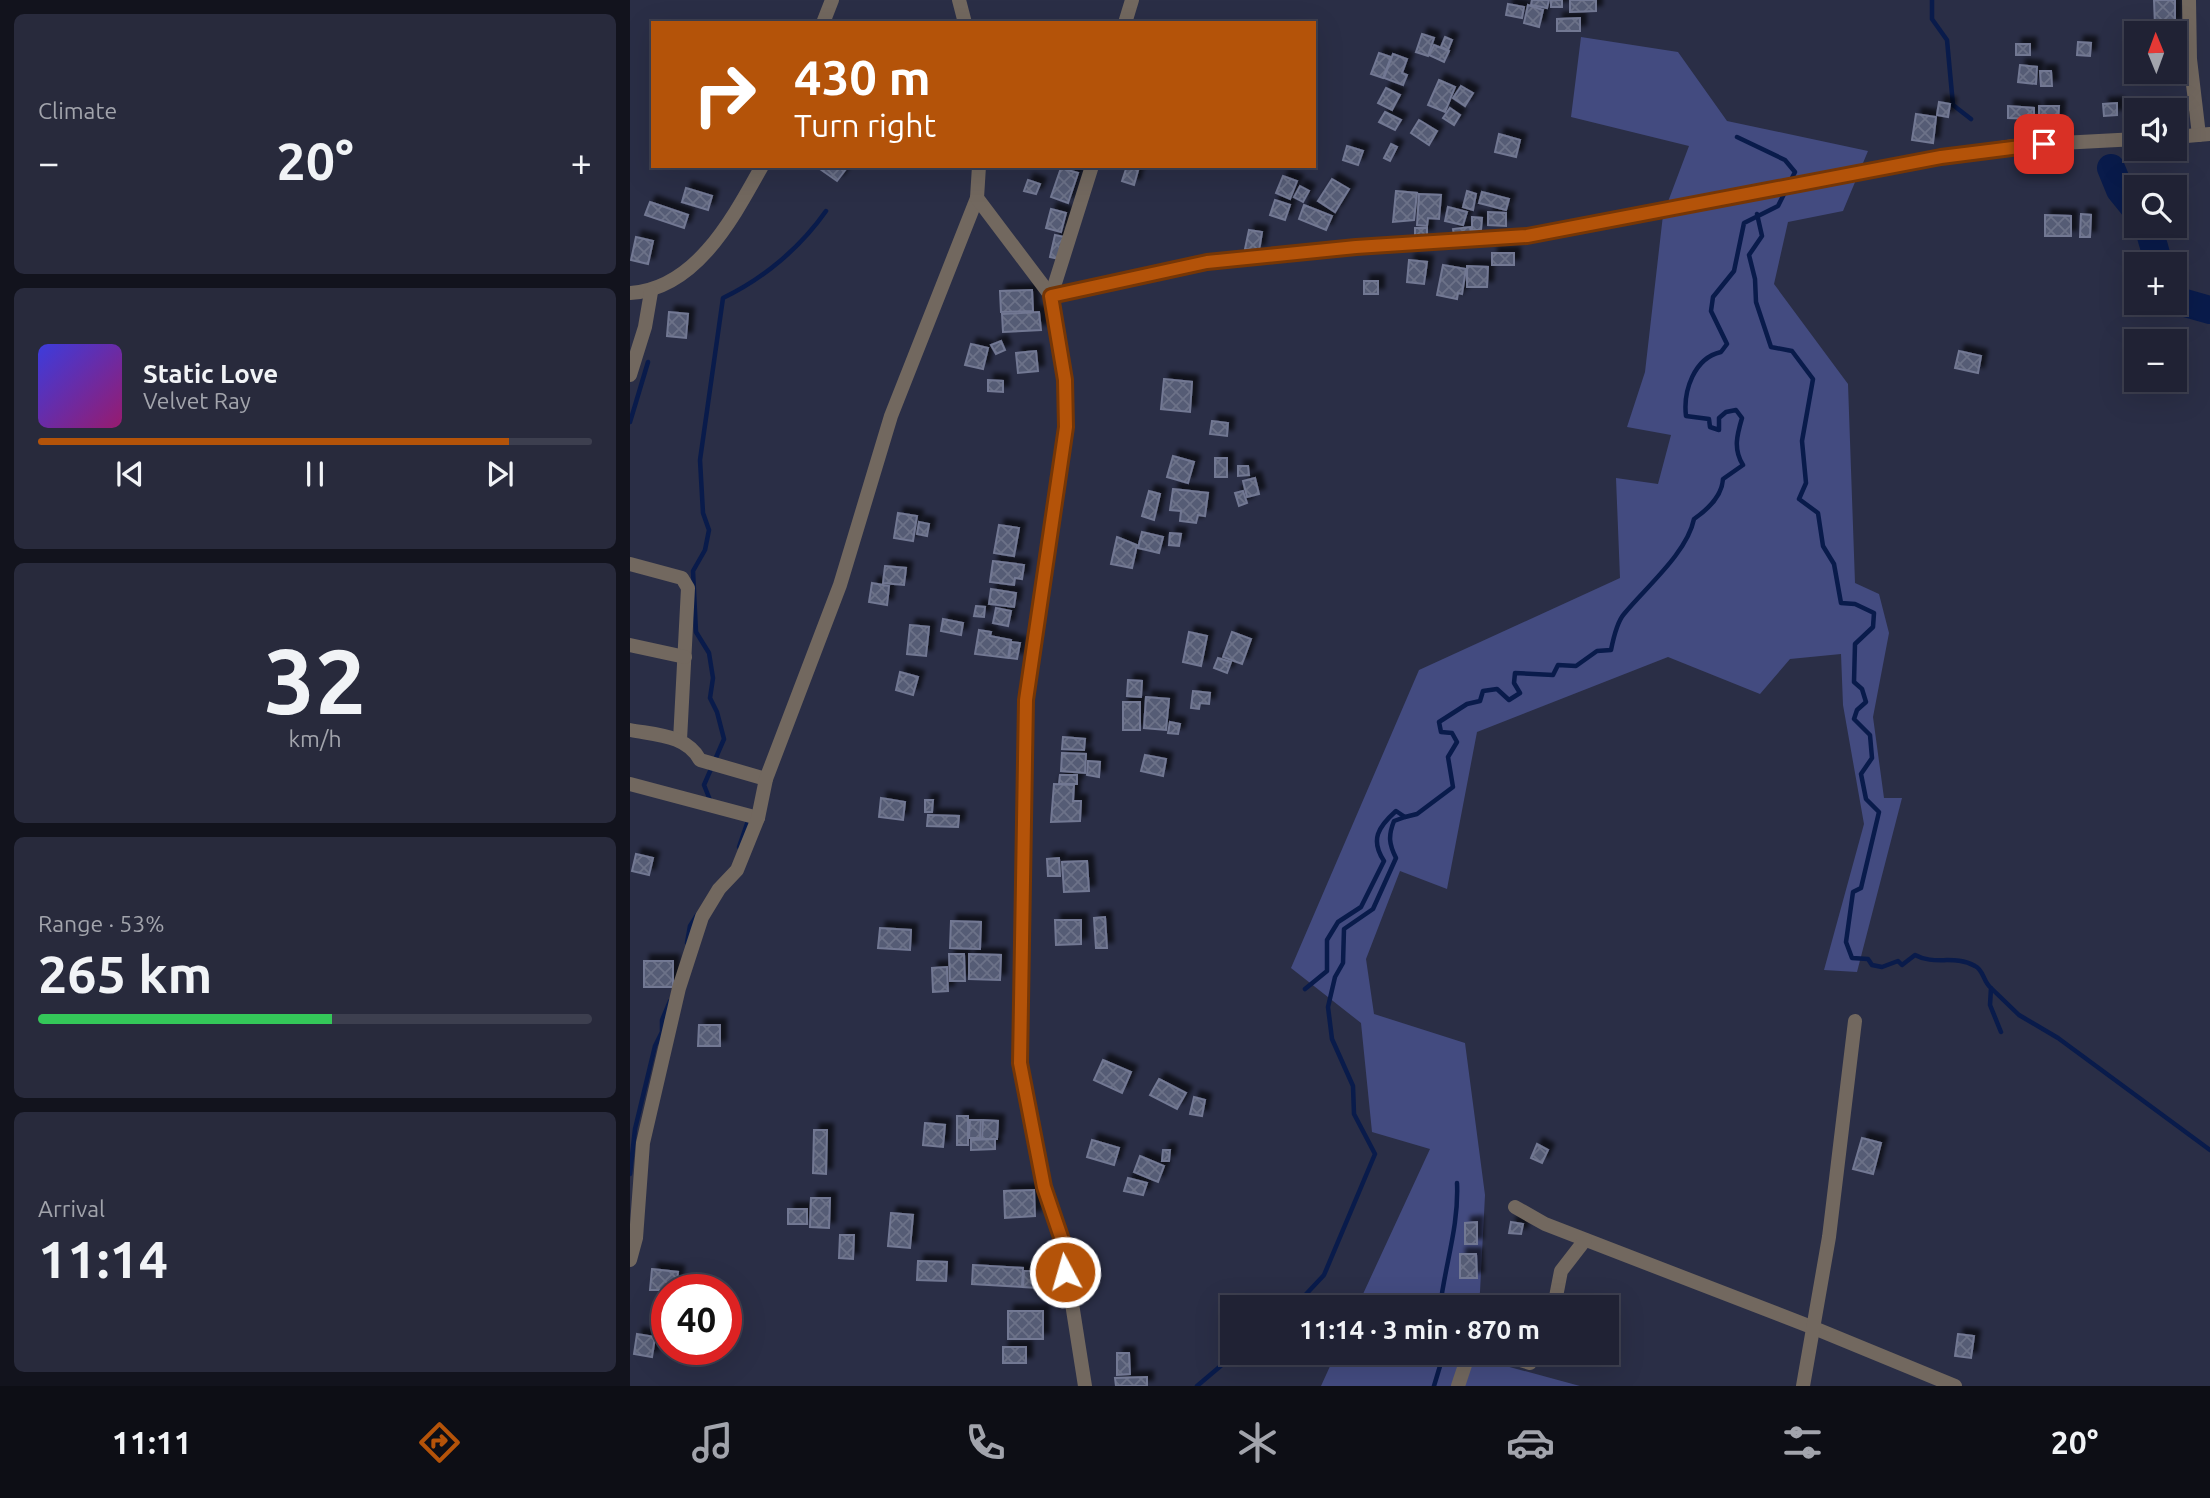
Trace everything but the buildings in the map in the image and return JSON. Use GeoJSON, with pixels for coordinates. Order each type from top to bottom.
{"type":"FeatureCollection","features":[{"type":"Feature","properties":{"kind":"street"},"geometry":{"type":"LineString","coordinates":[[824,21],[832,0]]}},
{"type":"Feature","properties":{"kind":"street"},"geometry":{"type":"LineString","coordinates":[[959,0],[964,21]]}},
{"type":"Feature","properties":{"kind":"street"},"geometry":{"type":"LineString","coordinates":[[1126,21],[1132,0]]}},
{"type":"Feature","properties":{"kind":"street"},"geometry":{"type":"LineString","coordinates":[[2187,136],[2205,134],[2190,59],[2189,0]]}},
{"type":"Feature","properties":{"kind":"street"},"geometry":{"type":"LineString","coordinates":[[1051,296],[1207,262],[1356,247],[1527,236],[1941,157],[2021,145],[2124,140]]}},
{"type":"Feature","properties":{"kind":"street"},"geometry":{"type":"LineString","coordinates":[[630,293],[651,292],[691,267],[729,225],[761,168]]}},
{"type":"Feature","properties":{"kind":"street"},"geometry":{"type":"LineString","coordinates":[[630,1260],[636,1238],[643,1143],[679,988],[702,917],[719,889],[737,870],[758,818],[766,779],[840,586],[891,416],[977,198],[979,168]]}},
{"type":"Feature","properties":{"kind":"street"},"geometry":{"type":"LineString","coordinates":[[1085,1386],[1062,1240],[1044,1187],[1020,1063],[1026,700],[1066,427],[1065,380],[1051,296],[1091,168]]}},
{"type":"Feature","properties":{"kind":"street"},"geometry":{"type":"LineString","coordinates":[[977,198],[1051,296]]}},
{"type":"Feature","properties":{"kind":"street"},"geometry":{"type":"LineString","coordinates":[[630,375],[645,327],[651,292]]}},
{"type":"Feature","properties":{"kind":"street"},"geometry":{"type":"LineString","coordinates":[[630,564],[682,578],[688,588],[680,740]]}},
{"type":"Feature","properties":{"kind":"street"},"geometry":{"type":"LineString","coordinates":[[630,645],[685,657]]}},
{"type":"Feature","properties":{"kind":"street"},"geometry":{"type":"LineString","coordinates":[[630,730],[680,740],[694,748],[700,760],[766,779]]}},
{"type":"Feature","properties":{"kind":"street"},"geometry":{"type":"LineString","coordinates":[[630,784],[758,818]]}},
{"type":"Feature","properties":{"kind":"street"},"geometry":{"type":"LineString","coordinates":[[1803,1386],[1829,1237],[1855,1021]]}},
{"type":"Feature","properties":{"kind":"street"},"geometry":{"type":"LineString","coordinates":[[1515,1207],[1545,1224],[1814,1328],[1955,1386]]}},
{"type":"Feature","properties":{"kind":"street"},"geometry":{"type":"LineString","coordinates":[[1556,1295],[1561,1271],[1585,1240]]}},
{"type":"Feature","properties":{"kind":"street"},"geometry":{"type":"LineString","coordinates":[[1458,1386],[1465,1365]]}},
{"type":"Feature","properties":{"kind":"shaded area"},"geometry":{"type":"Polygon","coordinates":[[[1581,37],[1678,52],[1727,121],[1868,151],[1843,211],[1788,222],[1774,284],[1848,384],[1855,583],[1879,594],[1889,633],[1873,717],[1884,798],[1902,798],[1857,972],[1824,970],[1864,824],[1843,705],[1841,654],[1790,659],[1760,694],[1668,657],[1477,732],[1447,889],[1400,871],[1366,959],[1374,1014],[1465,1043],[1485,1195],[1480,1292],[1479,1295],[1363,1295],[1430,1149],[1372,1132],[1361,1023],[1291,968],[1419,670],[1620,578],[1616,478],[1658,484],[1671,435],[1627,427],[1645,372],[1663,215],[1689,146],[1571,117],[1581,37]]]}},
{"type":"Feature","properties":{"kind":"shaded area"},"geometry":{"type":"Polygon","coordinates":[[[1331,1365],[1502,1365],[1580,1386],[1321,1386],[1331,1365]]]}},
{"type":"Feature","properties":{"kind":"waterway"},"geometry":{"type":"LineString","coordinates":[[1932,0],[1932,19],[1947,40],[1953,105],[1971,119]]}},
{"type":"Feature","properties":{"kind":"waterway"},"geometry":{"type":"LineString","coordinates":[[1305,989],[1327,971],[1327,940],[1338,922],[1361,907],[1384,861],[1377,847],[1381,828],[1396,811],[1405,817],[1417,814],[1453,787],[1448,757],[1457,742],[1452,733],[1441,732],[1439,722],[1467,704],[1480,701],[1483,691],[1497,689],[1509,700],[1520,693],[1514,683],[1515,673],[1553,675],[1558,665],[1576,666],[1597,651],[1611,650],[1622,617],[1675,557],[1690,532],[1694,519],[1717,497],[1723,479],[1743,465],[1737,448],[1742,418],[1736,410],[1726,412],[1719,418],[1719,430],[1710,427],[1709,419],[1686,416],[1686,396],[1697,368],[1712,355],[1721,352],[1727,344],[1711,311],[1713,297],[1734,271],[1744,223],[1778,206],[1795,172],[1785,160],[1737,137]]}},
{"type":"Feature","properties":{"kind":"waterway"},"geometry":{"type":"LineString","coordinates":[[2111,168],[2124,195]]}},
{"type":"Feature","properties":{"kind":"waterway"},"geometry":{"type":"LineString","coordinates":[[710,800],[704,785],[724,739],[717,712],[710,698],[713,678],[709,653],[696,632],[693,571],[705,550],[709,530],[703,513],[700,460],[723,298],[752,282],[780,261],[805,238],[826,211]]}},
{"type":"Feature","properties":{"kind":"waterway"},"geometry":{"type":"LineString","coordinates":[[1757,214],[1762,236],[1749,255],[1755,279],[1756,302],[1771,347],[1792,351],[1813,379],[1802,441],[1806,483],[1799,499],[1818,513],[1823,546],[1834,564],[1841,603],[1855,604],[1874,613],[1873,627],[1855,644],[1854,682],[1862,689],[1866,702],[1857,710],[1854,719],[1870,735],[1872,758],[1861,774],[1866,799],[1879,812],[1861,888],[1853,892],[1846,942],[1852,958],[1868,959],[1872,965],[1882,967],[1898,961],[1902,965],[1915,955],[1930,960],[1960,961],[1975,966],[1991,988],[1990,1005],[2001,1032]]}},
{"type":"Feature","properties":{"kind":"waterway"},"geometry":{"type":"LineString","coordinates":[[2151,238],[2156,252]]}},
{"type":"Feature","properties":{"kind":"waterway"},"geometry":{"type":"LineString","coordinates":[[2187,304],[2210,310]]}},
{"type":"Feature","properties":{"kind":"waterway"},"geometry":{"type":"LineString","coordinates":[[630,422],[648,362]]}},
{"type":"Feature","properties":{"kind":"waterway"},"geometry":{"type":"LineString","coordinates":[[1305,1295],[1324,1275],[1375,1154],[1354,1114],[1353,1086],[1332,1039],[1328,1007],[1335,977],[1343,963],[1344,929],[1373,909],[1396,858],[1390,840],[1392,826],[1394,821],[1405,817]]}},
{"type":"Feature","properties":{"kind":"waterway"},"geometry":{"type":"LineString","coordinates":[[739,847],[749,818]]}},
{"type":"Feature","properties":{"kind":"waterway"},"geometry":{"type":"LineString","coordinates":[[687,943],[690,926],[697,915]]}},
{"type":"Feature","properties":{"kind":"waterway"},"geometry":{"type":"LineString","coordinates":[[1992,989],[2019,1015],[2058,1038],[2210,1150]]}},
{"type":"Feature","properties":{"kind":"waterway"},"geometry":{"type":"LineString","coordinates":[[630,1174],[635,1129],[655,1046],[662,1032],[662,1020],[670,1001]]}},
{"type":"Feature","properties":{"kind":"waterway"},"geometry":{"type":"LineString","coordinates":[[1442,1295],[1454,1230],[1457,1183]]}},
{"type":"Feature","properties":{"kind":"waterway"},"geometry":{"type":"LineString","coordinates":[[1197,1386],[1222,1365]]}},
{"type":"Feature","properties":{"kind":"waterway"},"geometry":{"type":"LineString","coordinates":[[1434,1386],[1440,1365]]}},
{"type":"Feature","properties":{"kind":"route"},"geometry":{"type":"LineString","coordinates":[[1065,1272],[1062,1240],[1044,1187],[1020,1063],[1026,700],[1066,427],[1065,380],[1051,296],[1207,262],[1356,247],[1527,236],[1941,157],[2044,144]]}}]}
